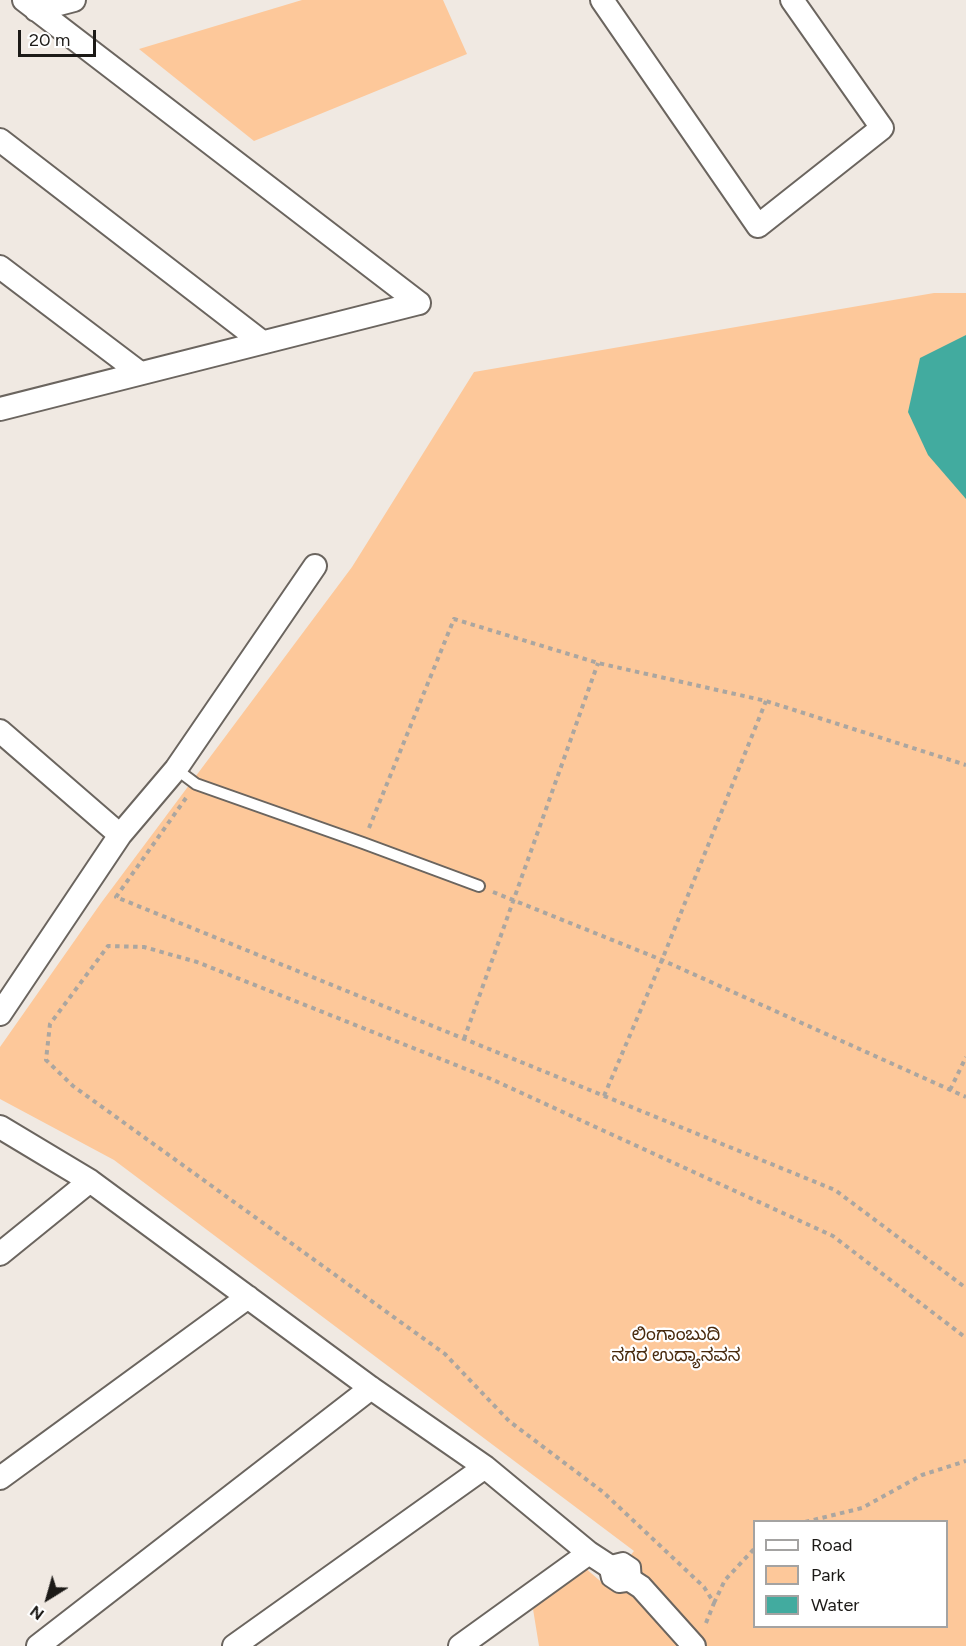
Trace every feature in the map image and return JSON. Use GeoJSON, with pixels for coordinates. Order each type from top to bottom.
{"type":"FeatureCollection","features":[{"type":"Feature","properties":{"kind":"street"},"geometry":{"type":"LineString","coordinates":[[30,5],[74,0]]}},
{"type":"Feature","properties":{"kind":"street"},"geometry":{"type":"LineString","coordinates":[[602,0],[758,226],[882,128],[792,0]]}},
{"type":"Feature","properties":{"kind":"street"},"geometry":{"type":"LineString","coordinates":[[1,408],[418,303],[30,5]]}},
{"type":"Feature","properties":{"kind":"street"},"geometry":{"type":"LineString","coordinates":[[0,140],[262,342]]}},
{"type":"Feature","properties":{"kind":"street"},"geometry":{"type":"LineString","coordinates":[[0,267],[141,373]]}},
{"type":"Feature","properties":{"kind":"street"},"geometry":{"type":"LineString","coordinates":[[0,1014],[120,835],[176,769],[315,566]]}},
{"type":"Feature","properties":{"kind":"street"},"geometry":{"type":"LineString","coordinates":[[0,730],[120,835]]}},
{"type":"Feature","properties":{"kind":"street"},"geometry":{"type":"LineString","coordinates":[[0,1127],[90,1181],[371,1388],[485,1467],[598,1559],[641,1587],[694,1646]]}},
{"type":"Feature","properties":{"kind":"street"},"geometry":{"type":"LineString","coordinates":[[0,1254],[90,1181]]}},
{"type":"Feature","properties":{"kind":"street"},"geometry":{"type":"LineString","coordinates":[[0,1478],[249,1297]]}},
{"type":"Feature","properties":{"kind":"street"},"geometry":{"type":"LineString","coordinates":[[38,1646],[371,1388]]}},
{"type":"Feature","properties":{"kind":"street"},"geometry":{"type":"LineString","coordinates":[[234,1646],[485,1467]]}},
{"type":"Feature","properties":{"kind":"street"},"geometry":{"type":"LineString","coordinates":[[460,1646],[598,1559]]}},
{"type":"Feature","properties":{"kind":"lane"},"geometry":{"type":"LineString","coordinates":[[176,769],[196,784],[478,886]]}},
{"type":"Feature","properties":{"kind":"path"},"geometry":{"type":"LineString","coordinates":[[363,843],[454,619],[598,663],[766,701],[966,765]]}},
{"type":"Feature","properties":{"kind":"path"},"geometry":{"type":"LineString","coordinates":[[464,1039],[598,663]]}},
{"type":"Feature","properties":{"kind":"path"},"geometry":{"type":"LineString","coordinates":[[604,1096],[662,960],[766,701]]}},
{"type":"Feature","properties":{"kind":"path"},"geometry":{"type":"LineString","coordinates":[[196,784],[116,897],[835,1190],[966,1288]]}},
{"type":"Feature","properties":{"kind":"path"},"geometry":{"type":"LineString","coordinates":[[478,886],[662,960],[966,1097]]}},
{"type":"Feature","properties":{"kind":"path"},"geometry":{"type":"LineString","coordinates":[[714,1603],[704,1587],[603,1491],[509,1420],[445,1354],[73,1086],[46,1060],[50,1023],[108,946],[144,947],[197,962],[492,1079],[832,1236],[966,1338]]}},
{"type":"Feature","properties":{"kind":"path"},"geometry":{"type":"LineString","coordinates":[[950,1090],[966,1057]]}},
{"type":"Feature","properties":{"kind":"path"},"geometry":{"type":"LineString","coordinates":[[809,1520],[862,1508],[922,1475],[966,1461]]}},
{"type":"Feature","properties":{"kind":"path"},"geometry":{"type":"LineString","coordinates":[[705,1624],[725,1580],[753,1550]]}},
{"type":"Feature","properties":{"kind":"green space"},"geometry":{"type":"Polygon","coordinates":[[[302,0],[443,0],[467,54],[254,141],[139,49],[302,0]]]}},
{"type":"Feature","properties":{"kind":"green space","name":"ಲಿಂಗಾಂಬುದಿ ನಗರ ಉದ್ಯಾನವನ"},"geometry":{"type":"Polygon","coordinates":[[[934,293],[966,293],[966,1646],[539,1646],[533,1609],[584,1567],[606,1586],[634,1551],[114,1160],[0,1099],[0,1047],[101,903],[352,567],[474,372],[934,293]]]}},
{"type":"Feature","properties":{"kind":"water"},"geometry":{"type":"Polygon","coordinates":[[[966,335],[966,499],[928,455],[908,412],[920,358],[966,335]]]}}]}
